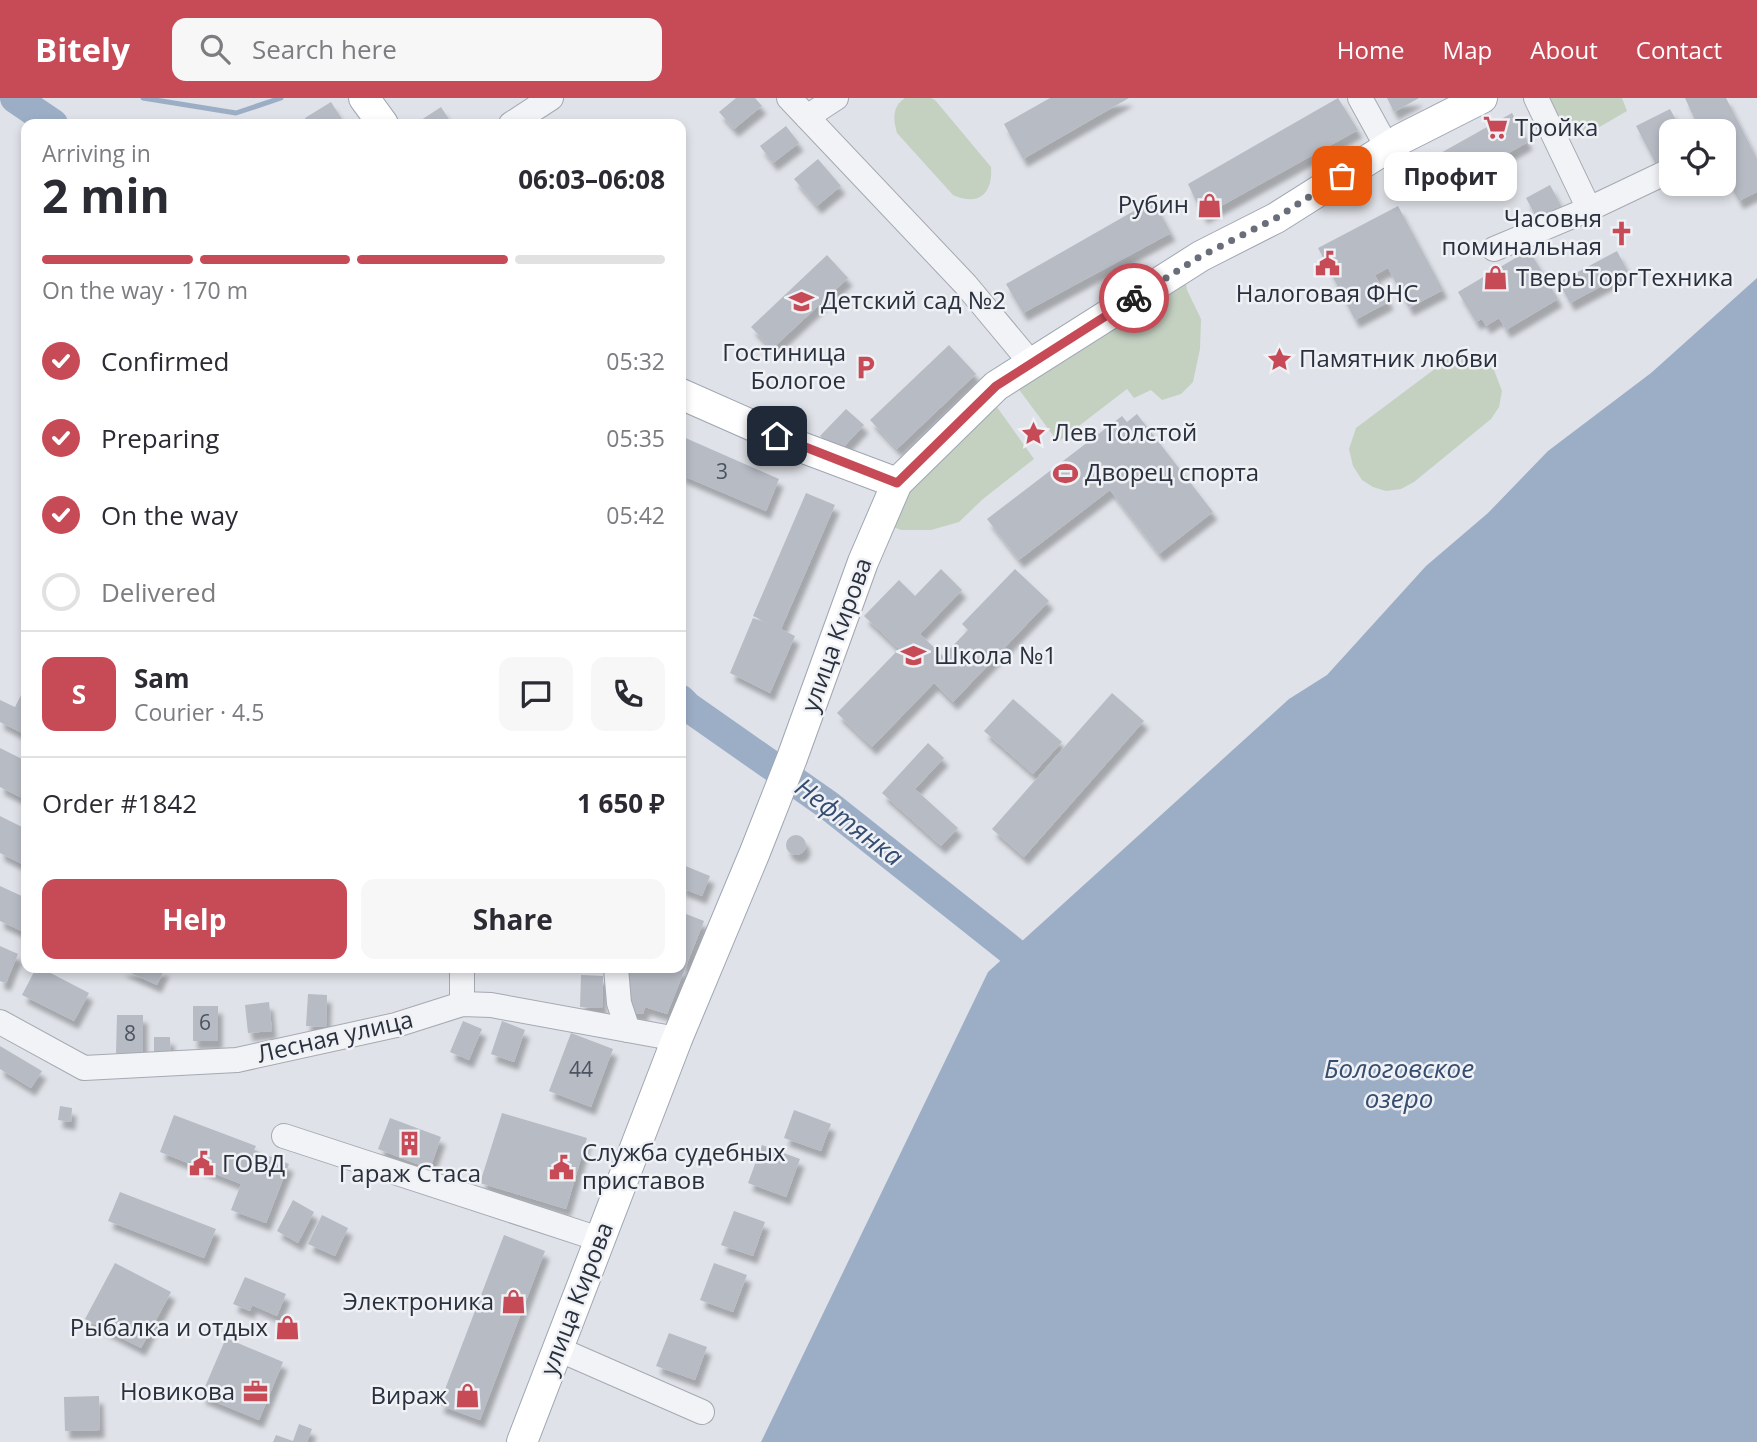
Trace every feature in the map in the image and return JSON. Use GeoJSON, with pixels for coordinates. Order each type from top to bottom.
{"type":"FeatureCollection","features":[{"type":"Feature","properties":{"kind":"main road"},"geometry":{"type":"LineString","coordinates":[[363,98],[379,119]]}},
{"type":"Feature","properties":{"kind":"main road","name":"улица Кирова"},"geometry":{"type":"LineString","coordinates":[[522,1442],[677,1039],[792,758],[863,562],[897,483],[996,386],[1201,256],[1276,218],[1387,147],[1482,98]]}},
{"type":"Feature","properties":{"kind":"main road"},"geometry":{"type":"LineString","coordinates":[[686,396],[801,447],[897,483]]}},
{"type":"Feature","properties":{"kind":"street"},"geometry":{"type":"LineString","coordinates":[[520,119],[551,98]]}},
{"type":"Feature","properties":{"kind":"street"},"geometry":{"type":"LineString","coordinates":[[789,98],[966,285],[1031,363]]}},
{"type":"Feature","properties":{"kind":"street"},"geometry":{"type":"LineString","coordinates":[[807,117],[836,98]]}},
{"type":"Feature","properties":{"kind":"street"},"geometry":{"type":"LineString","coordinates":[[1360,98],[1387,147]]}},
{"type":"Feature","properties":{"kind":"street"},"geometry":{"type":"LineString","coordinates":[[1536,98],[1589,209]]}},
{"type":"Feature","properties":{"kind":"street"},"geometry":{"type":"LineString","coordinates":[[1494,249],[1659,176]]}},
{"type":"Feature","properties":{"kind":"street"},"geometry":{"type":"LineString","coordinates":[[461,1004],[462,973]]}},
{"type":"Feature","properties":{"kind":"street"},"geometry":{"type":"LineString","coordinates":[[616,973],[618,1003],[628,1030]]}},
{"type":"Feature","properties":{"kind":"street","name":"Лесная улица"},"geometry":{"type":"LineString","coordinates":[[0,1022],[84,1068],[237,1060],[396,1025],[461,1004],[491,1005],[677,1039]]}},
{"type":"Feature","properties":{"kind":"street"},"geometry":{"type":"LineString","coordinates":[[284,1136],[599,1239]]}},
{"type":"Feature","properties":{"kind":"street"},"geometry":{"type":"LineString","coordinates":[[558,1349],[702,1412]]}},
{"type":"Feature","properties":{"kind":"green space"},"geometry":{"type":"Polygon","coordinates":[[[905,98],[935,100],[991,167],[990,184],[982,195],[970,199],[953,195],[897,133],[895,114],[898,105],[905,98]]]}},
{"type":"Feature","properties":{"kind":"green space"},"geometry":{"type":"Polygon","coordinates":[[[1546,98],[1622,98],[1627,111],[1584,136],[1559,130],[1546,98]]]}},
{"type":"Feature","properties":{"kind":"green space"},"geometry":{"type":"Polygon","coordinates":[[[1184,271],[1187,290],[1201,319],[1200,349],[1193,382],[1181,394],[1162,400],[1151,390],[1134,398],[1127,389],[1058,442],[1009,376],[1184,271]]]}},
{"type":"Feature","properties":{"kind":"green space"},"geometry":{"type":"Polygon","coordinates":[[[1460,356],[1477,358],[1494,370],[1502,391],[1499,407],[1491,419],[1414,482],[1401,489],[1386,491],[1362,480],[1353,466],[1349,449],[1356,428],[1448,359],[1460,356]]]}},
{"type":"Feature","properties":{"kind":"green space"},"geometry":{"type":"Polygon","coordinates":[[[987,393],[1034,459],[983,499],[959,522],[931,530],[901,530],[888,525],[901,496],[987,393]]]}},
{"type":"Feature","properties":{"kind":"water","name":"Бологовское озеро"},"geometry":{"type":"Polygon","coordinates":[[[1757,278],[1757,1442],[761,1442],[988,972],[1289,699],[1327,675],[1426,566],[1488,513],[1548,451],[1651,373],[1757,278]]]}},
{"type":"Feature","properties":{"kind":"building"},"geometry":{"type":"Polygon","coordinates":[[[736,98],[755,98],[762,106],[734,129],[719,112],[736,98]]]}},
{"type":"Feature","properties":{"kind":"building"},"geometry":{"type":"Polygon","coordinates":[[[1050,98],[1129,98],[1023,159],[1004,124],[1050,98]]]}},
{"type":"Feature","properties":{"kind":"building"},"geometry":{"type":"Polygon","coordinates":[[[1338,98],[1358,130],[1203,216],[1188,184],[1338,98]]]}},
{"type":"Feature","properties":{"kind":"building"},"geometry":{"type":"Polygon","coordinates":[[[1387,98],[1419,98],[1394,112],[1387,98]]]}},
{"type":"Feature","properties":{"kind":"building"},"geometry":{"type":"Polygon","coordinates":[[[1685,98],[1726,98],[1757,159],[1757,192],[1739,201],[1736,196],[1736,119],[1695,119],[1685,98]]]}},
{"type":"Feature","properties":{"kind":"building"},"geometry":{"type":"Polygon","coordinates":[[[331,102],[342,119],[306,119],[331,102]]]}},
{"type":"Feature","properties":{"kind":"building"},"geometry":{"type":"Polygon","coordinates":[[[441,107],[449,119],[423,119],[441,107]]]}},
{"type":"Feature","properties":{"kind":"building"},"geometry":{"type":"Polygon","coordinates":[[[1670,109],[1675,119],[1659,119],[1659,170],[1636,126],[1670,109]]]}},
{"type":"Feature","properties":{"kind":"building"},"geometry":{"type":"Polygon","coordinates":[[[1512,113],[1528,142],[1447,188],[1430,159],[1512,113]]]}},
{"type":"Feature","properties":{"kind":"building"},"geometry":{"type":"Polygon","coordinates":[[[786,126],[799,143],[773,163],[760,146],[786,126]]]}},
{"type":"Feature","properties":{"kind":"building"},"geometry":{"type":"Polygon","coordinates":[[[818,159],[841,186],[817,206],[794,179],[818,159]]]}},
{"type":"Feature","properties":{"kind":"building"},"geometry":{"type":"Polygon","coordinates":[[[1550,185],[1566,215],[1542,228],[1526,198],[1550,185]]]}},
{"type":"Feature","properties":{"kind":"building"},"geometry":{"type":"Polygon","coordinates":[[[1153,200],[1171,233],[1023,313],[1006,284],[1153,200]]]}},
{"type":"Feature","properties":{"kind":"building"},"geometry":{"type":"Polygon","coordinates":[[[1398,206],[1443,290],[1409,308],[1388,268],[1375,275],[1389,302],[1355,320],[1318,248],[1398,206]]]}},
{"type":"Feature","properties":{"kind":"building"},"geometry":{"type":"Polygon","coordinates":[[[1529,250],[1558,299],[1506,330],[1499,318],[1486,326],[1482,319],[1476,322],[1458,292],[1529,250]]]}},
{"type":"Feature","properties":{"kind":"building"},"geometry":{"type":"Polygon","coordinates":[[[1617,251],[1628,272],[1570,303],[1559,282],[1617,251]]]}},
{"type":"Feature","properties":{"kind":"building"},"geometry":{"type":"Polygon","coordinates":[[[827,255],[848,278],[772,349],[751,327],[827,255]]]}},
{"type":"Feature","properties":{"kind":"building"},"geometry":{"type":"Polygon","coordinates":[[[949,345],[976,374],[897,449],[870,420],[949,345]]]}},
{"type":"Feature","properties":{"kind":"building"},"geometry":{"type":"Polygon","coordinates":[[[846,409],[864,425],[838,453],[820,436],[846,409]]]}},
{"type":"Feature","properties":{"kind":"building"},"geometry":{"type":"Polygon","coordinates":[[[1137,414],[1213,512],[1159,554],[1110,490],[1019,560],[987,519],[1122,416],[1127,422],[1137,414]]]}},
{"type":"Feature","properties":{"kind":"building"},"geometry":{"type":"Polygon","coordinates":[[[686,438],[779,479],[766,511],[686,477],[686,438]]]}},
{"type":"Feature","properties":{"kind":"building"},"geometry":{"type":"Polygon","coordinates":[[[806,493],[835,505],[781,629],[795,636],[770,693],[730,673],[753,618],[772,625],[753,616],[806,493]]]}},
{"type":"Feature","properties":{"kind":"building"},"geometry":{"type":"Polygon","coordinates":[[[941,569],[962,590],[920,634],[943,656],[968,630],[962,624],[1015,569],[1049,601],[953,702],[934,683],[872,747],[837,713],[899,649],[864,616],[899,580],[915,596],[941,569]]]}},
{"type":"Feature","properties":{"kind":"building"},"geometry":{"type":"Polygon","coordinates":[[[1112,693],[1144,721],[1024,857],[992,829],[1112,693]]]}},
{"type":"Feature","properties":{"kind":"building"},"geometry":{"type":"Polygon","coordinates":[[[21,695],[21,732],[0,722],[0,700],[15,707],[21,695]]]}},
{"type":"Feature","properties":{"kind":"building"},"geometry":{"type":"Polygon","coordinates":[[[1013,699],[1062,742],[1033,774],[984,731],[1013,699]]]}},
{"type":"Feature","properties":{"kind":"building"},"geometry":{"type":"Polygon","coordinates":[[[928,743],[944,758],[915,789],[958,828],[941,846],[882,793],[928,743]]]}},
{"type":"Feature","properties":{"kind":"building"},"geometry":{"type":"Polygon","coordinates":[[[0,748],[21,758],[21,798],[0,787],[0,748]]]}},
{"type":"Feature","properties":{"kind":"building"},"geometry":{"type":"Polygon","coordinates":[[[0,816],[21,826],[21,864],[0,853],[0,816]]]}},
{"type":"Feature","properties":{"kind":"building"},"geometry":{"type":"Polygon","coordinates":[[[796,835],[803,838],[806,845],[803,852],[796,855],[789,852],[786,845],[789,838],[796,835]]]}},
{"type":"Feature","properties":{"kind":"building"},"geometry":{"type":"Polygon","coordinates":[[[686,866],[710,876],[702,896],[686,890],[686,866]]]}},
{"type":"Feature","properties":{"kind":"building"},"geometry":{"type":"Polygon","coordinates":[[[0,886],[21,896],[21,931],[0,921],[0,886]]]}},
{"type":"Feature","properties":{"kind":"building"},"geometry":{"type":"Polygon","coordinates":[[[686,914],[704,921],[686,966],[686,914]]]}},
{"type":"Feature","properties":{"kind":"building"},"geometry":{"type":"Polygon","coordinates":[[[0,946],[18,954],[6,983],[0,981],[0,946]]]}},
{"type":"Feature","properties":{"kind":"building"},"geometry":{"type":"Polygon","coordinates":[[[33,973],[51,973],[89,993],[74,1021],[22,995],[33,973]]]}},
{"type":"Feature","properties":{"kind":"building"},"geometry":{"type":"Polygon","coordinates":[[[131,973],[163,973],[157,985],[131,973]]]}},
{"type":"Feature","properties":{"kind":"building"},"geometry":{"type":"Polygon","coordinates":[[[622,973],[683,973],[667,1014],[645,1007],[643,1014],[628,1012],[622,973]]]}},
{"type":"Feature","properties":{"kind":"building"},"geometry":{"type":"Polygon","coordinates":[[[581,975],[603,976],[602,1008],[580,1007],[581,975]]]}},
{"type":"Feature","properties":{"kind":"building"},"geometry":{"type":"Polygon","coordinates":[[[308,994],[327,995],[326,1027],[306,1026],[308,994]]]}},
{"type":"Feature","properties":{"kind":"building"},"geometry":{"type":"Polygon","coordinates":[[[269,1002],[272,1031],[248,1033],[245,1005],[269,1002]]]}},
{"type":"Feature","properties":{"kind":"building"},"geometry":{"type":"Polygon","coordinates":[[[193,1006],[218,1006],[218,1041],[193,1041],[193,1006]]]}},
{"type":"Feature","properties":{"kind":"building"},"geometry":{"type":"Polygon","coordinates":[[[117,1015],[143,1015],[143,1053],[116,1053],[117,1015]]]}},
{"type":"Feature","properties":{"kind":"building"},"geometry":{"type":"Polygon","coordinates":[[[463,1021],[482,1029],[469,1060],[450,1052],[463,1021]]]}},
{"type":"Feature","properties":{"kind":"building"},"geometry":{"type":"Polygon","coordinates":[[[502,1021],[525,1030],[514,1062],[491,1054],[502,1021]]]}},
{"type":"Feature","properties":{"kind":"building"},"geometry":{"type":"Polygon","coordinates":[[[571,1033],[613,1049],[591,1107],[549,1091],[571,1033]]]}},
{"type":"Feature","properties":{"kind":"building"},"geometry":{"type":"Polygon","coordinates":[[[154,1037],[170,1037],[171,1057],[154,1057],[154,1037]]]}},
{"type":"Feature","properties":{"kind":"building"},"geometry":{"type":"Polygon","coordinates":[[[0,1046],[42,1071],[31,1088],[0,1069],[0,1046]]]}},
{"type":"Feature","properties":{"kind":"building"},"geometry":{"type":"Polygon","coordinates":[[[60,1106],[72,1108],[71,1122],[58,1120],[60,1106]]]}},
{"type":"Feature","properties":{"kind":"building"},"geometry":{"type":"Polygon","coordinates":[[[794,1110],[831,1124],[821,1151],[784,1138],[794,1110]]]}},
{"type":"Feature","properties":{"kind":"building"},"geometry":{"type":"Polygon","coordinates":[[[502,1113],[587,1138],[566,1209],[480,1183],[502,1113]]]}},
{"type":"Feature","properties":{"kind":"building"},"geometry":{"type":"Polygon","coordinates":[[[174,1115],[256,1146],[254,1150],[289,1164],[266,1223],[231,1210],[241,1184],[160,1152],[174,1115]]]}},
{"type":"Feature","properties":{"kind":"building","name":"Гараж Стаса"},"geometry":{"type":"Polygon","coordinates":[[[390,1118],[441,1137],[430,1169],[378,1149],[390,1118]]]}},
{"type":"Feature","properties":{"kind":"building"},"geometry":{"type":"Polygon","coordinates":[[[762,1145],[800,1159],[786,1197],[748,1183],[762,1145]]]}},
{"type":"Feature","properties":{"kind":"building"},"geometry":{"type":"Polygon","coordinates":[[[120,1192],[216,1229],[204,1258],[108,1221],[120,1192]]]}},
{"type":"Feature","properties":{"kind":"building"},"geometry":{"type":"Polygon","coordinates":[[[293,1200],[314,1212],[298,1243],[277,1231],[293,1200]]]}},
{"type":"Feature","properties":{"kind":"building"},"geometry":{"type":"Polygon","coordinates":[[[734,1211],[765,1222],[753,1256],[721,1245],[734,1211]]]}},
{"type":"Feature","properties":{"kind":"building"},"geometry":{"type":"Polygon","coordinates":[[[322,1215],[348,1228],[335,1256],[308,1244],[322,1215]]]}},
{"type":"Feature","properties":{"kind":"building"},"geometry":{"type":"Polygon","coordinates":[[[504,1235],[545,1251],[480,1420],[439,1405],[504,1235]]]}},
{"type":"Feature","properties":{"kind":"building"},"geometry":{"type":"Polygon","coordinates":[[[115,1263],[171,1292],[141,1348],[85,1319],[115,1263]]]}},
{"type":"Feature","properties":{"kind":"building"},"geometry":{"type":"Polygon","coordinates":[[[714,1263],[747,1275],[733,1312],[700,1300],[714,1263]]]}},
{"type":"Feature","properties":{"kind":"building"},"geometry":{"type":"Polygon","coordinates":[[[245,1277],[286,1294],[277,1316],[252,1305],[250,1311],[233,1304],[245,1277]]]}},
{"type":"Feature","properties":{"kind":"building"},"geometry":{"type":"Polygon","coordinates":[[[669,1333],[707,1347],[695,1380],[656,1366],[669,1333]]]}},
{"type":"Feature","properties":{"kind":"building"},"geometry":{"type":"Polygon","coordinates":[[[226,1338],[283,1362],[259,1420],[201,1396],[226,1338]]]}},
{"type":"Feature","properties":{"kind":"building"},"geometry":{"type":"Polygon","coordinates":[[[99,1396],[100,1430],[65,1431],[64,1397],[99,1396]]]}},
{"type":"Feature","properties":{"kind":"building"},"geometry":{"type":"Polygon","coordinates":[[[299,1424],[312,1429],[307,1442],[273,1442],[276,1435],[293,1441],[299,1424]]]}},
{"type":"Feature","properties":{"kind":"waterway","name":"Нефтянка"},"geometry":{"type":"LineString","coordinates":[[15,98],[46,119]]}},
{"type":"Feature","properties":{"kind":"waterway"},"geometry":{"type":"LineString","coordinates":[[143,98],[236,113],[281,98]]}},
{"type":"Feature","properties":{"kind":"waterway","name":"Нефтянка"},"geometry":{"type":"LineString","coordinates":[[686,705],[828,805],[1012,951]]}},
{"type":"Feature","properties":{"kind":"way so far"},"geometry":{"type":"LineString","coordinates":[[1134,298],[1201,256],[1276,218],[1342,176]]}},
{"type":"Feature","properties":{"kind":"place","name":"Тройка"},"geometry":{"type":"Point","coordinates":[1495,128]}},
{"type":"Feature","properties":{"kind":"place","name":"Профит"},"geometry":{"type":"Point","coordinates":[1342,176]}},
{"type":"Feature","properties":{"kind":"place","name":"Рубин"},"geometry":{"type":"Point","coordinates":[1209,205]}},
{"type":"Feature","properties":{"kind":"place","name":"Часовня поминальная"},"geometry":{"type":"Point","coordinates":[1622,233]}},
{"type":"Feature","properties":{"kind":"place","name":"Налоговая ФНС"},"geometry":{"type":"Point","coordinates":[1327,263]}},
{"type":"Feature","properties":{"kind":"place","name":"ТверьТоргТехника"},"geometry":{"type":"Point","coordinates":[1496,278]}},
{"type":"Feature","properties":{"kind":"place","name":"Детский сад №2"},"geometry":{"type":"Point","coordinates":[801,301]}},
{"type":"Feature","properties":{"kind":"place","name":"Памятник любви"},"geometry":{"type":"Point","coordinates":[1279,359]}},
{"type":"Feature","properties":{"kind":"place","name":"Гостиница Бологое"},"geometry":{"type":"Point","coordinates":[866,367]}},
{"type":"Feature","properties":{"kind":"place","name":"Лев Толстой"},"geometry":{"type":"Point","coordinates":[1033,433]}},
{"type":"Feature","properties":{"kind":"place","name":"Дворец спорта"},"geometry":{"type":"Point","coordinates":[1065,473]}},
{"type":"Feature","properties":{"kind":"place","name":"Школа №1"},"geometry":{"type":"Point","coordinates":[914,656]}},
{"type":"Feature","properties":{"kind":"place","name":"Гараж Стаса"},"geometry":{"type":"Point","coordinates":[410,1143]}},
{"type":"Feature","properties":{"kind":"place","name":"ГОВД"},"geometry":{"type":"Point","coordinates":[202,1164]}},
{"type":"Feature","properties":{"kind":"place","name":"Служба судебных приставов"},"geometry":{"type":"Point","coordinates":[562,1167]}},
{"type":"Feature","properties":{"kind":"place","name":"Электроника"},"geometry":{"type":"Point","coordinates":[514,1302]}},
{"type":"Feature","properties":{"kind":"place","name":"Рыбалка и отдых"},"geometry":{"type":"Point","coordinates":[288,1328]}},
{"type":"Feature","properties":{"kind":"place","name":"Новикова"},"geometry":{"type":"Point","coordinates":[255,1392]}},
{"type":"Feature","properties":{"kind":"place","name":"Вираж"},"geometry":{"type":"Point","coordinates":[467,1396]}},
{"type":"Feature","properties":{"kind":"route"},"geometry":{"type":"LineString","coordinates":[[777,436],[897,483],[996,386],[1134,298]]}}]}
